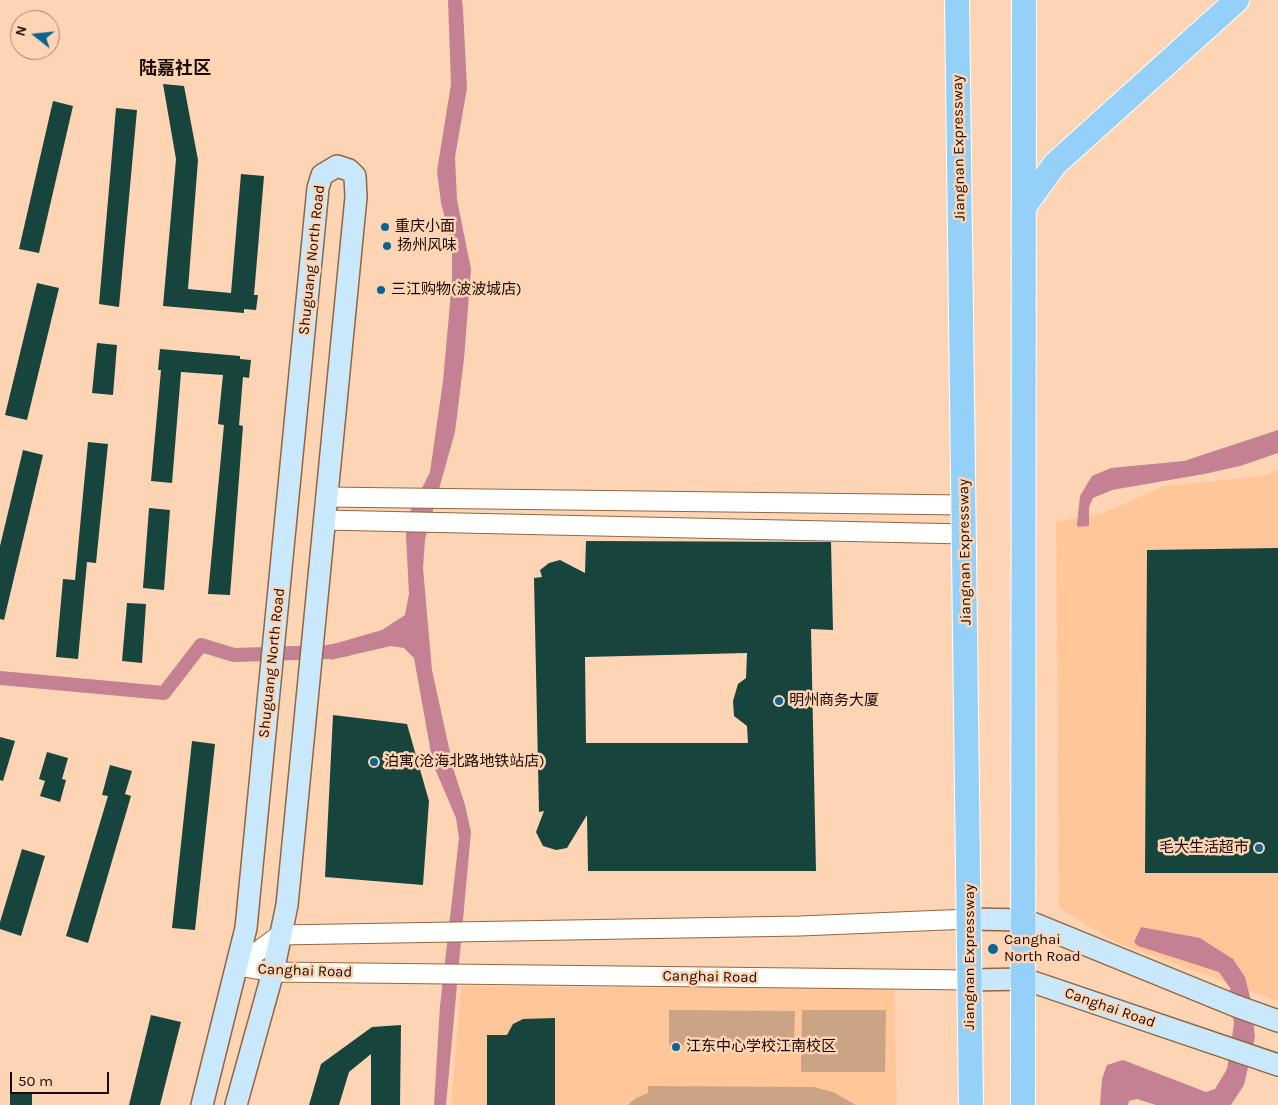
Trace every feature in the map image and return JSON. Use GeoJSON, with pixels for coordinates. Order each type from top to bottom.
{"type":"FeatureCollection","features":[{"type":"Feature","properties":{"kind":"main road","name":"Jiangnan Expressway"},"geometry":{"type":"LineString","coordinates":[[957,0],[971,1105]]}},
{"type":"Feature","properties":{"kind":"main road"},"geometry":{"type":"LineString","coordinates":[[1023,1105],[1025,920],[1024,0]]}},
{"type":"Feature","properties":{"kind":"main road"},"geometry":{"type":"LineString","coordinates":[[1024,207],[1055,164],[1237,0]]}},
{"type":"Feature","properties":{"kind":"main road","name":"Shuguang North Road"},"geometry":{"type":"LineString","coordinates":[[202,1105],[246,928],[318,188],[322,175],[337,166],[349,170],[355,176],[357,183],[287,905],[273,972],[236,1105]]}},
{"type":"Feature","properties":{"kind":"main road"},"geometry":{"type":"LineString","coordinates":[[970,919],[1025,920],[1236,1006],[1278,1021]]}},
{"type":"Feature","properties":{"kind":"main road","name":"Canghai Road"},"geometry":{"type":"LineString","coordinates":[[970,980],[1024,979],[1278,1066]]}},
{"type":"Feature","properties":{"kind":"street"},"geometry":{"type":"LineString","coordinates":[[326,497],[964,505]]}},
{"type":"Feature","properties":{"kind":"street"},"geometry":{"type":"LineString","coordinates":[[324,520],[964,534]]}},
{"type":"Feature","properties":{"kind":"street"},"geometry":{"type":"LineString","coordinates":[[280,935],[800,926],[970,919]]}},
{"type":"Feature","properties":{"kind":"street","name":"Canghai Road"},"geometry":{"type":"LineString","coordinates":[[238,966],[280,935]]}},
{"type":"Feature","properties":{"kind":"street","name":"Canghai Road"},"geometry":{"type":"LineString","coordinates":[[238,966],[273,972],[970,980]]}},
{"type":"Feature","properties":{"kind":"shaded area"},"geometry":{"type":"Polygon","coordinates":[[[448,0],[462,0],[463,9],[467,88],[455,157],[457,200],[471,269],[464,359],[455,432],[425,539],[423,568],[432,670],[454,771],[471,832],[446,1105],[434,1105],[440,1006],[459,838],[456,818],[433,764],[414,658],[404,648],[391,646],[330,660],[330,645],[382,630],[405,615],[409,594],[406,536],[408,516],[430,472],[443,381],[452,281],[452,245],[441,203],[437,171],[451,84],[448,0]]]}},
{"type":"Feature","properties":{"kind":"shaded area"},"geometry":{"type":"Polygon","coordinates":[[[1278,430],[1278,453],[1240,466],[1112,490],[1093,498],[1089,507],[1089,526],[1078,527],[1080,496],[1092,476],[1111,468],[1184,461],[1278,430]]]}},
{"type":"Feature","properties":{"kind":"shaded area"},"geometry":{"type":"Polygon","coordinates":[[[1278,470],[1278,1001],[1115,942],[1059,908],[1056,522],[1103,513],[1164,486],[1264,476],[1278,470]]]}},
{"type":"Feature","properties":{"kind":"shaded area"},"geometry":{"type":"Polygon","coordinates":[[[1141,927],[1200,938],[1233,959],[1245,977],[1251,1001],[1255,1037],[1244,1085],[1231,1105],[1156,1105],[1137,1099],[1129,1101],[1128,1105],[1100,1105],[1102,1079],[1107,1065],[1123,1060],[1206,1092],[1215,1089],[1227,1069],[1234,1024],[1230,988],[1219,972],[1138,946],[1134,942],[1141,927]]]}},
{"type":"Feature","properties":{"kind":"shaded area","name":"江东中心学校江南校区"},"geometry":{"type":"Polygon","coordinates":[[[461,986],[894,989],[897,1105],[451,1105],[461,986]]]}},
{"type":"Feature","properties":{"kind":"shaded area"},"geometry":{"type":"Polygon","coordinates":[[[669,1010],[795,1011],[794,1047],[669,1045],[669,1010]]]}},
{"type":"Feature","properties":{"kind":"shaded area"},"geometry":{"type":"Polygon","coordinates":[[[802,1010],[886,1010],[885,1072],[801,1072],[802,1010]]]}},
{"type":"Feature","properties":{"kind":"shaded area"},"geometry":{"type":"Polygon","coordinates":[[[648,1086],[814,1087],[833,1092],[856,1105],[628,1105],[636,1098],[648,1093],[648,1086]]]}},
{"type":"Feature","properties":{"kind":"building"},"geometry":{"type":"Polygon","coordinates":[[[163,84],[184,86],[198,160],[188,289],[231,293],[241,174],[264,176],[254,295],[258,295],[256,310],[244,309],[244,313],[163,306],[176,159],[163,84]]]}},
{"type":"Feature","properties":{"kind":"building"},"geometry":{"type":"Polygon","coordinates":[[[53,101],[73,106],[39,253],[19,249],[53,101]]]}},
{"type":"Feature","properties":{"kind":"building"},"geometry":{"type":"Polygon","coordinates":[[[116,108],[137,110],[119,307],[99,304],[116,108]]]}},
{"type":"Feature","properties":{"kind":"building"},"geometry":{"type":"Polygon","coordinates":[[[37,283],[59,288],[27,420],[5,415],[37,283]]]}},
{"type":"Feature","properties":{"kind":"building"},"geometry":{"type":"Polygon","coordinates":[[[97,343],[117,345],[113,395],[92,393],[97,343]]]}},
{"type":"Feature","properties":{"kind":"building"},"geometry":{"type":"Polygon","coordinates":[[[160,349],[240,356],[240,359],[251,360],[249,378],[243,377],[239,425],[243,426],[230,595],[208,594],[224,425],[218,424],[223,375],[181,372],[172,483],[151,481],[161,370],[158,370],[160,349]]]}},
{"type":"Feature","properties":{"kind":"building"},"geometry":{"type":"Polygon","coordinates":[[[88,442],[108,444],[96,563],[87,562],[78,659],[56,657],[63,579],[75,580],[88,442]]]}},
{"type":"Feature","properties":{"kind":"building"},"geometry":{"type":"Polygon","coordinates":[[[23,450],[43,455],[4,620],[0,619],[0,546],[23,450]]]}},
{"type":"Feature","properties":{"kind":"building"},"geometry":{"type":"Polygon","coordinates":[[[149,508],[170,510],[164,590],[143,588],[149,508]]]}},
{"type":"Feature","properties":{"kind":"building","name":"明州商务大厦"},"geometry":{"type":"Polygon","coordinates":[[[586,541],[831,542],[833,630],[811,629],[816,871],[588,871],[587,815],[567,848],[556,850],[543,846],[536,832],[544,811],[539,812],[534,578],[542,577],[540,570],[549,563],[560,560],[585,573],[586,541]],[[747,653],[585,657],[586,743],[748,743],[747,726],[734,716],[733,701],[738,684],[746,678],[747,653]]]}},
{"type":"Feature","properties":{"kind":"building"},"geometry":{"type":"Polygon","coordinates":[[[1278,548],[1278,873],[1145,873],[1147,550],[1278,548]]]}},
{"type":"Feature","properties":{"kind":"building"},"geometry":{"type":"Polygon","coordinates":[[[127,603],[146,604],[142,663],[122,661],[127,603]]]}},
{"type":"Feature","properties":{"kind":"building","name":"泊寓(沧海北路地铁站店)"},"geometry":{"type":"Polygon","coordinates":[[[333,715],[407,724],[429,801],[423,885],[325,877],[333,715]]]}},
{"type":"Feature","properties":{"kind":"building"},"geometry":{"type":"Polygon","coordinates":[[[0,737],[15,741],[3,781],[0,780],[0,737]]]}},
{"type":"Feature","properties":{"kind":"building"},"geometry":{"type":"Polygon","coordinates":[[[192,741],[215,744],[195,930],[172,928],[192,741]]]}},
{"type":"Feature","properties":{"kind":"building"},"geometry":{"type":"Polygon","coordinates":[[[47,752],[68,758],[62,779],[66,780],[60,802],[40,796],[45,781],[39,779],[47,752]]]}},
{"type":"Feature","properties":{"kind":"building"},"geometry":{"type":"Polygon","coordinates":[[[110,765],[132,771],[125,794],[131,796],[88,943],[66,936],[108,796],[102,795],[110,765]]]}},
{"type":"Feature","properties":{"kind":"building"},"geometry":{"type":"Polygon","coordinates":[[[22,849],[45,856],[21,936],[0,929],[0,922],[22,849]]]}},
{"type":"Feature","properties":{"kind":"building"},"geometry":{"type":"Polygon","coordinates":[[[151,1015],[181,1022],[160,1105],[129,1105],[151,1015]]]}},
{"type":"Feature","properties":{"kind":"building"},"geometry":{"type":"Polygon","coordinates":[[[555,1018],[555,1105],[487,1105],[487,1035],[507,1035],[513,1024],[523,1019],[555,1018]]]}},
{"type":"Feature","properties":{"kind":"building"},"geometry":{"type":"Polygon","coordinates":[[[401,1025],[400,1105],[371,1105],[371,1054],[349,1072],[339,1105],[309,1105],[321,1064],[372,1027],[401,1025]]]}},
{"type":"Feature","properties":{"kind":"building"},"geometry":{"type":"Polygon","coordinates":[[[10,1092],[32,1092],[32,1105],[10,1105],[10,1092]]]}},
{"type":"Feature","properties":{"kind":"waterway"},"geometry":{"type":"LineString","coordinates":[[0,678],[164,693],[201,645],[234,655],[327,652],[348,649]]}},
{"type":"Feature","properties":{"kind":"place","name":"重庆小面"},"geometry":{"type":"Point","coordinates":[385,227]}},
{"type":"Feature","properties":{"kind":"place","name":"扬州风味"},"geometry":{"type":"Point","coordinates":[387,246]}},
{"type":"Feature","properties":{"kind":"place","name":"三江购物(波波城店)"},"geometry":{"type":"Point","coordinates":[381,290]}},
{"type":"Feature","properties":{"kind":"place","name":"明州商务大厦"},"geometry":{"type":"Point","coordinates":[779,701]}},
{"type":"Feature","properties":{"kind":"place","name":"泊寓(沧海北路地铁站店)"},"geometry":{"type":"Point","coordinates":[374,762]}},
{"type":"Feature","properties":{"kind":"place","name":"毛大生活超市"},"geometry":{"type":"Point","coordinates":[1259,848]}},
{"type":"Feature","properties":{"kind":"place","name":"Canghai North Road"},"geometry":{"type":"Point","coordinates":[993,949]}},
{"type":"Feature","properties":{"kind":"place","name":"江东中心学校江南校区"},"geometry":{"type":"Point","coordinates":[676,1047]}},
{"type":"Feature","properties":{"kind":"district","name":"陆嘉社区"},"geometry":{"type":"Point","coordinates":[175,69]}}]}
